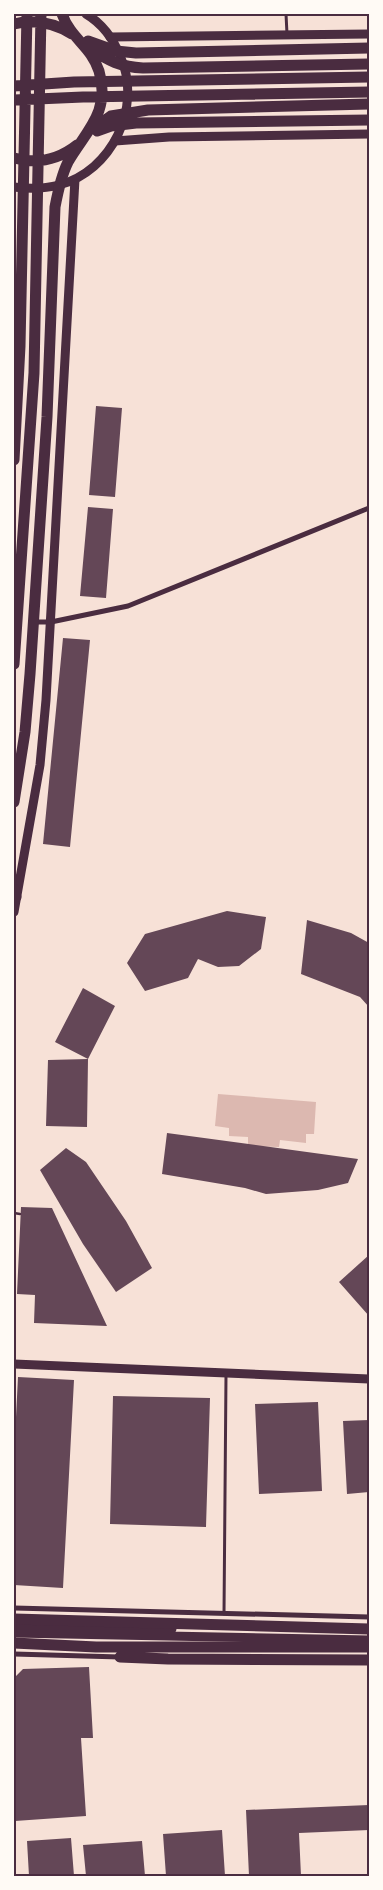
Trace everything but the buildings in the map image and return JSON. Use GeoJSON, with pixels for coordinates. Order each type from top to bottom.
{"type":"FeatureCollection","features":[{"type":"Feature","properties":{"kind":"highway"},"geometry":{"type":"LineString","coordinates":[[14,460],[21,318],[26,14]]}},
{"type":"Feature","properties":{"kind":"highway"},"geometry":{"type":"LineString","coordinates":[[14,664],[36,329],[40,14]]}},
{"type":"Feature","properties":{"kind":"highway"},"geometry":{"type":"LineString","coordinates":[[14,802],[25,732],[34,622],[50,345],[54,219],[57,194],[68,162],[98,115],[102,100],[99,70],[92,56],[72,34],[62,14]]}},
{"type":"Feature","properties":{"kind":"highway"},"geometry":{"type":"LineString","coordinates":[[14,24],[42,22],[58,26],[103,47],[136,53],[369,48]]}},
{"type":"Feature","properties":{"kind":"highway"},"geometry":{"type":"LineString","coordinates":[[72,34],[104,58],[118,65],[131,67],[369,64]]}},
{"type":"Feature","properties":{"kind":"highway"},"geometry":{"type":"LineString","coordinates":[[14,86],[74,82],[369,77]]}},
{"type":"Feature","properties":{"kind":"highway"},"geometry":{"type":"LineString","coordinates":[[14,100],[369,92]]}},
{"type":"Feature","properties":{"kind":"highway"},"geometry":{"type":"LineString","coordinates":[[14,158],[38,161],[53,158],[74,147],[102,121],[120,114],[148,110],[229,106],[369,104]]}},
{"type":"Feature","properties":{"kind":"highway"},"geometry":{"type":"LineString","coordinates":[[86,136],[111,126],[136,123],[369,120]]}},
{"type":"Feature","properties":{"kind":"highway"},"geometry":{"type":"LineString","coordinates":[[14,334],[31,334],[50,345]]}},
{"type":"Feature","properties":{"kind":"highway"},"geometry":{"type":"LineString","coordinates":[[14,1619],[369,1631]]}},
{"type":"Feature","properties":{"kind":"highway"},"geometry":{"type":"LineString","coordinates":[[178,1624],[369,1622]]}},
{"type":"Feature","properties":{"kind":"highway"},"geometry":{"type":"LineString","coordinates":[[14,1643],[96,1647],[369,1647]]}},
{"type":"Feature","properties":{"kind":"highway"},"geometry":{"type":"LineString","coordinates":[[120,1657],[369,1660]]}},
{"type":"Feature","properties":{"kind":"main road"},"geometry":{"type":"LineString","coordinates":[[14,187],[44,188],[60,185],[75,179],[98,163],[115,141],[126,114],[128,85],[124,65],[117,47],[110,37],[89,15]]}},
{"type":"Feature","properties":{"kind":"main road"},"geometry":{"type":"LineString","coordinates":[[110,37],[369,34]]}},
{"type":"Feature","properties":{"kind":"main road"},"geometry":{"type":"LineString","coordinates":[[115,141],[170,137],[369,134]]}},
{"type":"Feature","properties":{"kind":"main road"},"geometry":{"type":"LineString","coordinates":[[14,912],[15,893],[40,765],[51,622],[75,179]]}},
{"type":"Feature","properties":{"kind":"main road"},"geometry":{"type":"LineString","coordinates":[[14,1364],[369,1379]]}},
{"type":"Feature","properties":{"kind":"main road"},"geometry":{"type":"LineString","coordinates":[[14,1626],[369,1631]]}},
{"type":"Feature","properties":{"kind":"main road"},"geometry":{"type":"LineString","coordinates":[[14,1633],[369,1640]]}},
{"type":"Feature","properties":{"kind":"street"},"geometry":{"type":"LineString","coordinates":[[34,622],[51,622],[128,606],[369,508]]}},
{"type":"Feature","properties":{"kind":"street"},"geometry":{"type":"LineString","coordinates":[[14,1608],[369,1617]]}},
{"type":"Feature","properties":{"kind":"street"},"geometry":{"type":"LineString","coordinates":[[14,1654],[120,1657]]}},
{"type":"Feature","properties":{"kind":"lane"},"geometry":{"type":"LineString","coordinates":[[286,14],[287,35]]}},
{"type":"Feature","properties":{"kind":"lane"},"geometry":{"type":"LineString","coordinates":[[224,1614],[226,1373]]}},
{"type":"Feature","properties":{"kind":"path"},"geometry":{"type":"LineString","coordinates":[[14,1213],[20,1214]]}},
{"type":"Feature","properties":{"kind":"shaded area"},"geometry":{"type":"Polygon","coordinates":[[[218,1094],[316,1102],[314,1134],[306,1134],[306,1143],[280,1140],[279,1147],[248,1146],[248,1137],[229,1136],[229,1128],[215,1126],[218,1094]]]}}]}
